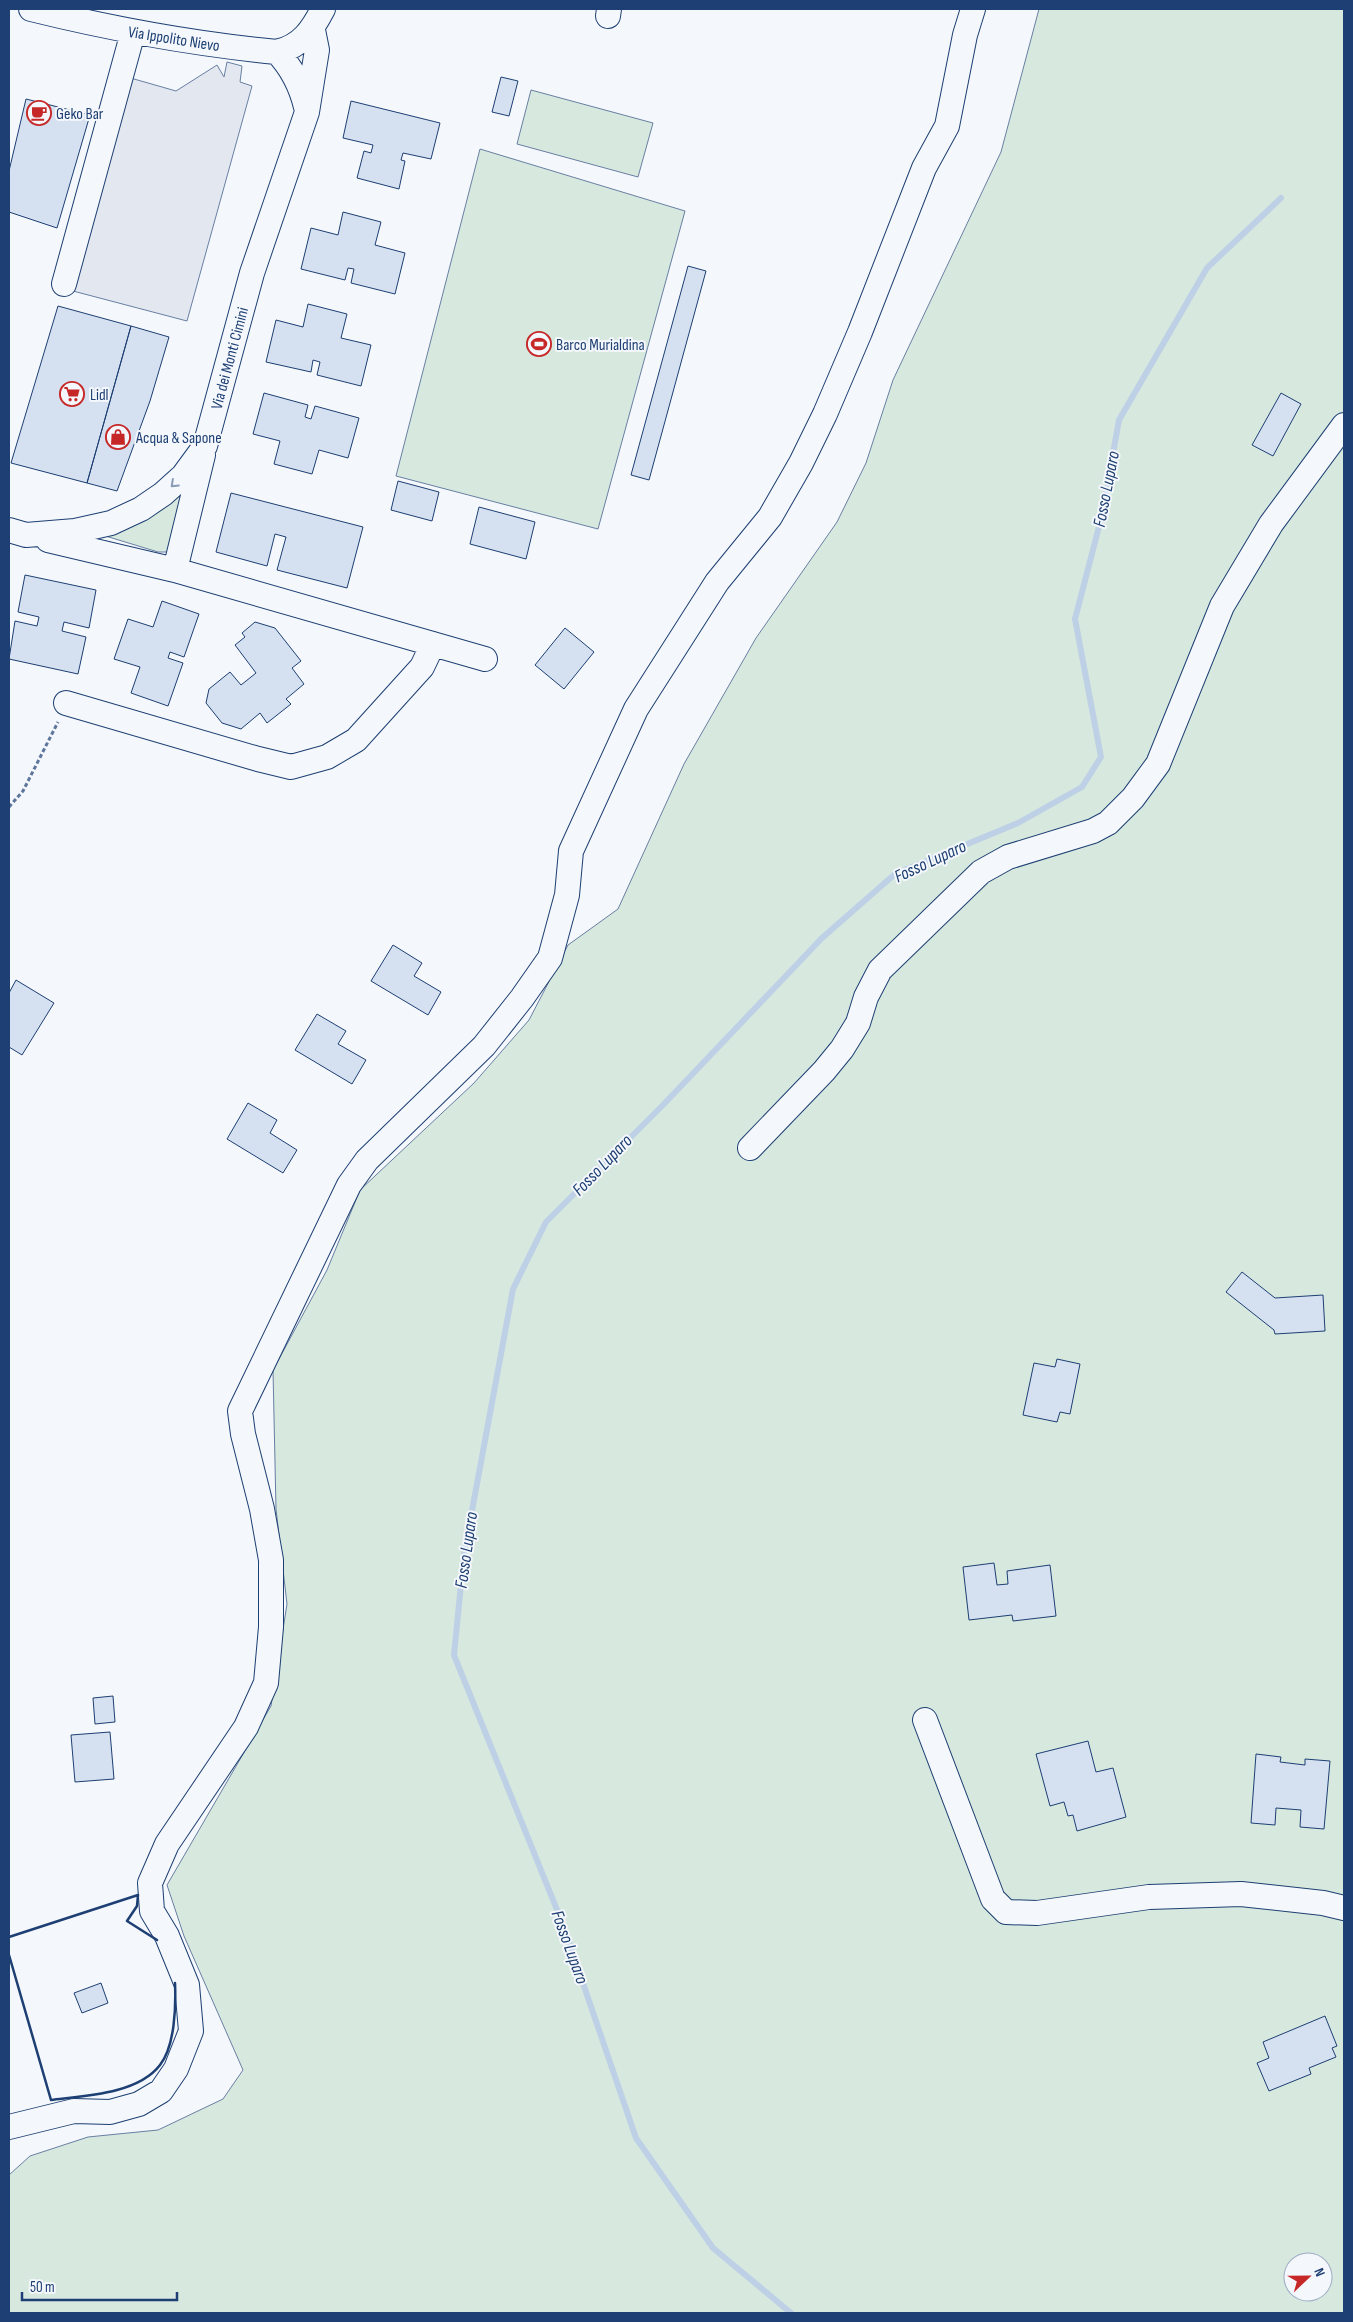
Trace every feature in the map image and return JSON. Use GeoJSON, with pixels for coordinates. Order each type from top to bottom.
{"type":"FeatureCollection","features":[{"type":"Feature","properties":{"kind":"street","name":"Via Ippolito Nievo"},"geometry":{"type":"LineString","coordinates":[[31,9],[133,32],[193,43],[277,52],[289,49],[299,43],[312,30]]}},
{"type":"Feature","properties":{"kind":"street"},"geometry":{"type":"LineString","coordinates":[[312,30],[323,9]]}},
{"type":"Feature","properties":{"kind":"street"},"geometry":{"type":"LineString","coordinates":[[9,2127],[74,2111],[110,2112],[139,2104],[161,2091],[176,2069],[192,2030],[187,1985],[168,1936],[152,1911],[150,1883],[167,1844],[246,1727],[266,1683],[271,1627],[271,1560],[262,1509],[243,1434],[240,1411],[349,1185],[367,1160],[484,1046],[522,998],[550,958],[567,895],[571,851],[636,709],[717,582],[770,517],[801,463],[860,332],[924,168],[947,126],[965,35],[973,9]]}},
{"type":"Feature","properties":{"kind":"street","name":"Via dei Monti Cimini"},"geometry":{"type":"LineString","coordinates":[[18,532],[75,531],[111,523],[141,509],[163,494],[183,476],[205,446],[252,273],[307,112],[317,50],[312,30]]}},
{"type":"Feature","properties":{"kind":"street"},"geometry":{"type":"LineString","coordinates":[[64,284],[133,32]]}},
{"type":"Feature","properties":{"kind":"street"},"geometry":{"type":"LineString","coordinates":[[277,52],[287,63],[302,91],[307,112]]}},
{"type":"Feature","properties":{"kind":"street"},"geometry":{"type":"LineString","coordinates":[[750,1148],[824,1072],[842,1049],[858,1023],[866,997],[880,970],[981,872],[1008,856],[1093,831],[1108,823],[1133,798],[1158,764],[1222,606],[1271,524],[1344,425]]}},
{"type":"Feature","properties":{"kind":"street"},"geometry":{"type":"LineString","coordinates":[[175,570],[205,446]]}},
{"type":"Feature","properties":{"kind":"street"},"geometry":{"type":"LineString","coordinates":[[18,532],[175,570],[485,659]]}},
{"type":"Feature","properties":{"kind":"street"},"geometry":{"type":"LineString","coordinates":[[66,703],[291,767],[327,757],[356,740],[422,667],[433,644]]}},
{"type":"Feature","properties":{"kind":"street"},"geometry":{"type":"LineString","coordinates":[[925,1720],[993,1899],[1006,1912],[1037,1912],[1149,1897],[1241,1894],[1323,1903],[1344,1908]]}},
{"type":"Feature","properties":{"kind":"path"},"geometry":{"type":"LineString","coordinates":[[9,807],[23,792],[66,703]]}},
{"type":"Feature","properties":{"kind":"shaded area"},"geometry":{"type":"Polygon","coordinates":[[[1039,9],[1344,9],[1344,2313],[9,2313],[9,2175],[30,2156],[88,2137],[158,2130],[223,2099],[243,2070],[184,1936],[167,1885],[271,1706],[287,1604],[276,1509],[273,1370],[327,1270],[360,1190],[474,1083],[529,1020],[568,945],[618,909],[684,764],[756,638],[837,522],[866,463],[893,380],[1001,152],[1039,9]]]}},
{"type":"Feature","properties":{"kind":"shaded area"},"geometry":{"type":"Polygon","coordinates":[[[227,62],[242,66],[240,82],[252,86],[187,321],[73,291],[127,77],[176,91],[217,65],[224,77],[227,62]]]}},
{"type":"Feature","properties":{"kind":"shaded area"},"geometry":{"type":"Polygon","coordinates":[[[531,90],[653,123],[638,177],[517,144],[531,90]]]}},
{"type":"Feature","properties":{"kind":"shaded area","name":"Barco Murialdina"},"geometry":{"type":"Polygon","coordinates":[[[480,149],[685,211],[598,529],[396,476],[480,149]]]}},
{"type":"Feature","properties":{"kind":"shaded area"},"geometry":{"type":"Polygon","coordinates":[[[190,482],[167,552],[158,552],[99,534],[190,482]]]}},
{"type":"Feature","properties":{"kind":"building"},"geometry":{"type":"Polygon","coordinates":[[[501,77],[518,81],[509,116],[492,112],[501,77]]]}},
{"type":"Feature","properties":{"kind":"building"},"geometry":{"type":"Polygon","coordinates":[[[26,99],[90,115],[57,228],[9,212],[9,171],[26,99]]]}},
{"type":"Feature","properties":{"kind":"building"},"geometry":{"type":"Polygon","coordinates":[[[351,101],[440,123],[431,159],[403,153],[401,160],[405,161],[399,189],[357,178],[364,151],[371,153],[373,145],[343,138],[351,101]]]}},
{"type":"Feature","properties":{"kind":"building"},"geometry":{"type":"Polygon","coordinates":[[[343,212],[381,222],[375,245],[405,253],[395,294],[351,283],[354,269],[348,268],[345,280],[301,269],[311,228],[338,235],[343,212]]]}},
{"type":"Feature","properties":{"kind":"building"},"geometry":{"type":"Polygon","coordinates":[[[688,266],[706,271],[649,480],[631,475],[688,266]]]}},
{"type":"Feature","properties":{"kind":"building"},"geometry":{"type":"Polygon","coordinates":[[[308,304],[347,314],[341,338],[371,345],[361,386],[317,375],[320,362],[313,360],[311,372],[266,362],[276,320],[303,327],[308,304]]]}},
{"type":"Feature","properties":{"kind":"building","name":"Lidl"},"geometry":{"type":"Polygon","coordinates":[[[58,306],[131,326],[87,483],[11,463],[58,306]]]}},
{"type":"Feature","properties":{"kind":"building","name":"Acqua & Sapone"},"geometry":{"type":"Polygon","coordinates":[[[131,326],[169,337],[150,401],[117,491],[87,483],[131,326]]]}},
{"type":"Feature","properties":{"kind":"building"},"geometry":{"type":"Polygon","coordinates":[[[264,393],[308,405],[305,417],[311,419],[315,406],[359,418],[348,458],[319,450],[312,474],[274,464],[280,441],[253,434],[264,393]]]}},
{"type":"Feature","properties":{"kind":"building"},"geometry":{"type":"Polygon","coordinates":[[[1281,393],[1301,404],[1273,456],[1252,445],[1281,393]]]}},
{"type":"Feature","properties":{"kind":"building"},"geometry":{"type":"Polygon","coordinates":[[[398,481],[439,492],[432,521],[391,510],[398,481]]]}},
{"type":"Feature","properties":{"kind":"building"},"geometry":{"type":"Polygon","coordinates":[[[231,493],[363,527],[347,588],[277,570],[286,537],[275,534],[267,566],[216,552],[231,493]]]}},
{"type":"Feature","properties":{"kind":"building"},"geometry":{"type":"Polygon","coordinates":[[[479,507],[535,522],[526,559],[470,544],[479,507]]]}},
{"type":"Feature","properties":{"kind":"building"},"geometry":{"type":"Polygon","coordinates":[[[25,575],[96,590],[89,628],[64,622],[62,631],[86,637],[78,674],[9,659],[15,621],[37,626],[39,617],[18,612],[25,575]]]}},
{"type":"Feature","properties":{"kind":"building"},"geometry":{"type":"Polygon","coordinates":[[[162,601],[199,614],[184,657],[170,652],[168,658],[183,663],[168,706],[131,693],[140,667],[114,659],[128,619],[153,627],[162,601]]]}},
{"type":"Feature","properties":{"kind":"building"},"geometry":{"type":"Polygon","coordinates":[[[255,622],[275,628],[301,661],[292,668],[304,684],[286,699],[291,704],[267,723],[260,713],[241,729],[222,723],[206,703],[209,689],[230,672],[241,685],[256,673],[235,645],[245,637],[242,633],[255,622]]]}},
{"type":"Feature","properties":{"kind":"building"},"geometry":{"type":"Polygon","coordinates":[[[565,628],[594,652],[564,689],[535,665],[565,628]]]}},
{"type":"Feature","properties":{"kind":"building"},"geometry":{"type":"Polygon","coordinates":[[[393,945],[422,963],[414,976],[441,992],[428,1015],[371,981],[393,945]]]}},
{"type":"Feature","properties":{"kind":"building"},"geometry":{"type":"Polygon","coordinates":[[[16,980],[54,1003],[22,1055],[9,1047],[9,993],[16,980]]]}},
{"type":"Feature","properties":{"kind":"building"},"geometry":{"type":"Polygon","coordinates":[[[317,1014],[346,1031],[338,1044],[366,1060],[352,1084],[295,1050],[317,1014]]]}},
{"type":"Feature","properties":{"kind":"building"},"geometry":{"type":"Polygon","coordinates":[[[248,1103],[277,1120],[270,1133],[297,1150],[283,1173],[227,1139],[248,1103]]]}},
{"type":"Feature","properties":{"kind":"building"},"geometry":{"type":"Polygon","coordinates":[[[1242,1272],[1275,1298],[1323,1295],[1325,1331],[1275,1334],[1274,1330],[1226,1292],[1242,1272]]]}},
{"type":"Feature","properties":{"kind":"building"},"geometry":{"type":"Polygon","coordinates":[[[1057,1359],[1080,1364],[1070,1414],[1060,1412],[1057,1422],[1023,1415],[1034,1363],[1055,1367],[1057,1359]]]}},
{"type":"Feature","properties":{"kind":"building"},"geometry":{"type":"Polygon","coordinates":[[[994,1563],[997,1585],[1008,1584],[1007,1571],[1050,1565],[1056,1616],[1013,1621],[1012,1615],[969,1620],[963,1567],[994,1563]]]}},
{"type":"Feature","properties":{"kind":"building"},"geometry":{"type":"Polygon","coordinates":[[[113,1696],[115,1722],[95,1724],[93,1698],[113,1696]]]}},
{"type":"Feature","properties":{"kind":"building"},"geometry":{"type":"Polygon","coordinates":[[[110,1732],[114,1779],[75,1782],[71,1735],[110,1732]]]}},
{"type":"Feature","properties":{"kind":"building"},"geometry":{"type":"Polygon","coordinates":[[[1088,1741],[1096,1772],[1113,1768],[1126,1817],[1077,1831],[1073,1815],[1068,1816],[1064,1802],[1050,1806],[1036,1754],[1088,1741]]]}},
{"type":"Feature","properties":{"kind":"building"},"geometry":{"type":"Polygon","coordinates":[[[1256,1754],[1281,1757],[1280,1762],[1305,1765],[1305,1759],[1330,1761],[1324,1829],[1300,1827],[1301,1810],[1276,1808],[1275,1825],[1251,1823],[1256,1754]]]}},
{"type":"Feature","properties":{"kind":"building"},"geometry":{"type":"Polygon","coordinates":[[[101,1983],[108,2003],[82,2013],[74,1993],[101,1983]]]}},
{"type":"Feature","properties":{"kind":"building"},"geometry":{"type":"Polygon","coordinates":[[[1325,2016],[1337,2046],[1332,2048],[1336,2057],[1309,2068],[1311,2074],[1269,2091],[1257,2063],[1269,2058],[1263,2042],[1325,2016]]]}},
{"type":"Feature","properties":{"kind":"waterway","name":"Fosso Luparo"},"geometry":{"type":"LineString","coordinates":[[791,2313],[713,2248],[636,2138],[562,1922],[454,1655],[464,1554],[513,1289],[546,1222],[663,1105],[822,938],[895,874],[1018,823],[1082,787],[1101,757],[1075,619],[1102,515],[1119,420],[1207,268],[1281,198]]}},
{"type":"Feature","properties":{"kind":"wall"},"geometry":{"type":"LineString","coordinates":[[9,1937],[138,1895],[137,1906],[127,1921],[157,1940]]}},
{"type":"Feature","properties":{"kind":"wall"},"geometry":{"type":"LineString","coordinates":[[9,1955],[51,2100],[110,2092],[125,2088],[150,2075],[165,2057],[172,2037],[175,2014],[175,1983]]}},
{"type":"Feature","properties":{"kind":"place","name":"Geko Bar"},"geometry":{"type":"Point","coordinates":[39,113]}},
{"type":"Feature","properties":{"kind":"place","name":"Barco Murialdina"},"geometry":{"type":"Point","coordinates":[539,344]}},
{"type":"Feature","properties":{"kind":"place","name":"Lidl"},"geometry":{"type":"Point","coordinates":[72,394]}},
{"type":"Feature","properties":{"kind":"place","name":"Acqua & Sapone"},"geometry":{"type":"Point","coordinates":[118,437]}}]}
